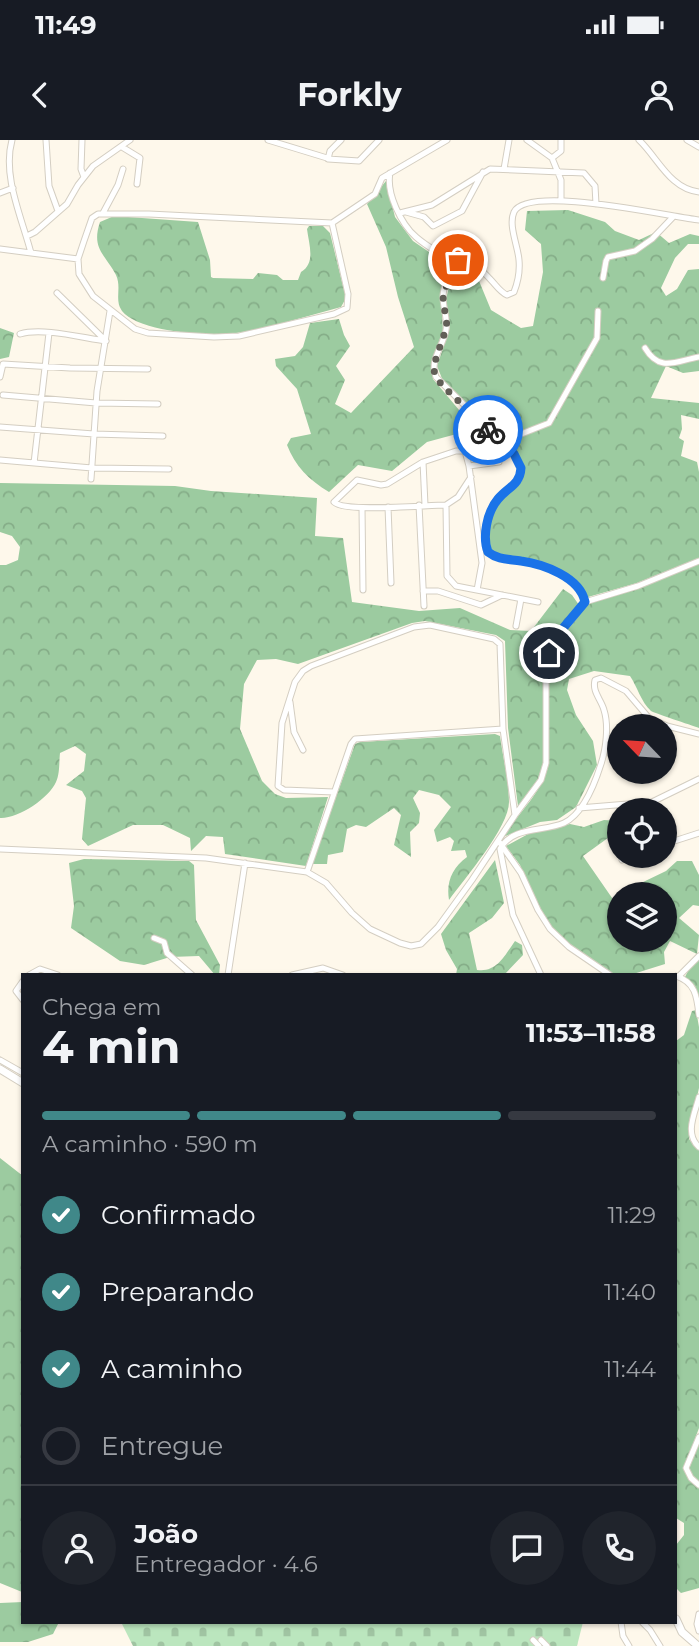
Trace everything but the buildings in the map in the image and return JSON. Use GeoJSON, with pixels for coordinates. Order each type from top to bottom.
{"type":"FeatureCollection","features":[{"type":"Feature","properties":{"kind":"main road"},"geometry":{"type":"LineString","coordinates":[[0,1069],[21,1082]]}},
{"type":"Feature","properties":{"kind":"main road"},"geometry":{"type":"LineString","coordinates":[[677,1621],[682,1632],[698,1646]]}},
{"type":"Feature","properties":{"kind":"street"},"geometry":{"type":"LineString","coordinates":[[12,140],[9,155],[13,188],[31,253]]}},
{"type":"Feature","properties":{"kind":"street"},"geometry":{"type":"LineString","coordinates":[[46,140],[49,186],[58,211]]}},
{"type":"Feature","properties":{"kind":"street"},"geometry":{"type":"LineString","coordinates":[[82,140],[81,169],[84,177]]}},
{"type":"Feature","properties":{"kind":"street"},"geometry":{"type":"LineString","coordinates":[[27,236],[67,204],[84,177],[101,160],[130,140]]}},
{"type":"Feature","properties":{"kind":"street"},"geometry":{"type":"LineString","coordinates":[[268,140],[282,141],[335,161],[359,161],[379,140]]}},
{"type":"Feature","properties":{"kind":"street"},"geometry":{"type":"LineString","coordinates":[[327,158],[341,140]]}},
{"type":"Feature","properties":{"kind":"street"},"geometry":{"type":"LineString","coordinates":[[332,223],[349,300],[344,311],[249,335],[214,337],[141,331],[125,324],[110,312],[81,281],[78,259],[92,218],[103,213],[332,223],[374,194],[382,178],[447,140]]}},
{"type":"Feature","properties":{"kind":"street"},"geometry":{"type":"LineString","coordinates":[[504,169],[509,140]]}},
{"type":"Feature","properties":{"kind":"street"},"geometry":{"type":"LineString","coordinates":[[527,140],[552,158],[558,172],[561,200]]}},
{"type":"Feature","properties":{"kind":"street"},"geometry":{"type":"LineString","coordinates":[[552,158],[561,151],[561,140]]}},
{"type":"Feature","properties":{"kind":"street"},"geometry":{"type":"LineString","coordinates":[[639,140],[656,157],[674,182],[687,190],[699,192]]}},
{"type":"Feature","properties":{"kind":"street"},"geometry":{"type":"LineString","coordinates":[[687,140],[699,147]]}},
{"type":"Feature","properties":{"kind":"street"},"geometry":{"type":"LineString","coordinates":[[122,147],[140,158],[137,184]]}},
{"type":"Feature","properties":{"kind":"street"},"geometry":{"type":"LineString","coordinates":[[103,213],[123,169]]}},
{"type":"Feature","properties":{"kind":"street"},"geometry":{"type":"LineString","coordinates":[[403,212],[432,205],[490,169],[582,173],[597,192],[596,204]]}},
{"type":"Feature","properties":{"kind":"street"},"geometry":{"type":"LineString","coordinates":[[403,212],[424,217],[433,226],[457,215],[466,206],[483,172]]}},
{"type":"Feature","properties":{"kind":"street"},"geometry":{"type":"LineString","coordinates":[[390,173],[389,187],[414,236],[448,259],[472,264],[489,277],[501,292],[512,295],[519,271],[513,215],[522,205],[540,200],[561,200],[699,220]]}},
{"type":"Feature","properties":{"kind":"street"},"geometry":{"type":"LineString","coordinates":[[0,192],[13,188]]}},
{"type":"Feature","properties":{"kind":"street"},"geometry":{"type":"LineString","coordinates":[[603,278],[608,257],[635,251],[652,239],[673,217]]}},
{"type":"Feature","properties":{"kind":"street"},"geometry":{"type":"LineString","coordinates":[[0,249],[78,259]]}},
{"type":"Feature","properties":{"kind":"street"},"geometry":{"type":"LineString","coordinates":[[448,259],[450,272],[443,299],[447,326],[434,371],[441,384],[517,458],[520,474],[516,484],[500,496],[493,508],[485,538],[488,552],[498,558],[531,563],[559,574],[574,583],[583,593],[585,602]]}},
{"type":"Feature","properties":{"kind":"street"},"geometry":{"type":"LineString","coordinates":[[57,293],[106,341]]}},
{"type":"Feature","properties":{"kind":"street"},"geometry":{"type":"LineString","coordinates":[[91,480],[96,403],[110,312]]}},
{"type":"Feature","properties":{"kind":"street"},"geometry":{"type":"LineString","coordinates":[[500,442],[549,423],[597,338],[598,312]]}},
{"type":"Feature","properties":{"kind":"street"},"geometry":{"type":"LineString","coordinates":[[20,334],[49,333],[106,341]]}},
{"type":"Feature","properties":{"kind":"street"},"geometry":{"type":"LineString","coordinates":[[34,463],[43,366],[49,333]]}},
{"type":"Feature","properties":{"kind":"street"},"geometry":{"type":"LineString","coordinates":[[645,348],[653,359],[662,363],[674,364],[699,357]]}},
{"type":"Feature","properties":{"kind":"street"},"geometry":{"type":"LineString","coordinates":[[0,376],[3,364],[148,369]]}},
{"type":"Feature","properties":{"kind":"street"},"geometry":{"type":"LineString","coordinates":[[3,395],[96,403],[158,404]]}},
{"type":"Feature","properties":{"kind":"street"},"geometry":{"type":"LineString","coordinates":[[0,427],[163,436]]}},
{"type":"Feature","properties":{"kind":"street"},"geometry":{"type":"LineString","coordinates":[[471,477],[458,497],[446,505],[362,508],[341,507],[334,502],[357,480],[387,484],[423,462],[456,451],[465,451],[491,434]]}},
{"type":"Feature","properties":{"kind":"street"},"geometry":{"type":"LineString","coordinates":[[465,451],[482,563],[477,590]]}},
{"type":"Feature","properties":{"kind":"street"},"geometry":{"type":"LineString","coordinates":[[0,460],[92,468],[169,469]]}},
{"type":"Feature","properties":{"kind":"street"},"geometry":{"type":"LineString","coordinates":[[423,462],[424,606]]}},
{"type":"Feature","properties":{"kind":"street"},"geometry":{"type":"LineString","coordinates":[[469,466],[499,462]]}},
{"type":"Feature","properties":{"kind":"street"},"geometry":{"type":"LineString","coordinates":[[446,505],[447,576],[456,586],[538,602]]}},
{"type":"Feature","properties":{"kind":"street"},"geometry":{"type":"LineString","coordinates":[[388,507],[391,583]]}},
{"type":"Feature","properties":{"kind":"street"},"geometry":{"type":"LineString","coordinates":[[362,508],[363,590]]}},
{"type":"Feature","properties":{"kind":"street"},"geometry":{"type":"LineString","coordinates":[[0,849],[206,858],[307,872],[326,883],[352,914],[370,929],[400,943],[416,945],[427,939],[438,927],[500,843],[514,815],[541,780],[546,763],[545,675],[549,653],[559,633],[585,602],[639,586],[699,561]]}},
{"type":"Feature","properties":{"kind":"street"},"geometry":{"type":"LineString","coordinates":[[423,591],[438,591],[481,606],[502,595]]}},
{"type":"Feature","properties":{"kind":"street"},"geometry":{"type":"LineString","coordinates":[[516,626],[521,599]]}},
{"type":"Feature","properties":{"kind":"street"},"geometry":{"type":"LineString","coordinates":[[334,792],[284,790],[278,786],[282,723],[298,675],[311,666],[414,627],[430,625],[498,640],[501,649],[503,729],[514,815]]}},
{"type":"Feature","properties":{"kind":"street"},"geometry":{"type":"LineString","coordinates":[[500,843],[530,830],[565,822],[579,808],[595,780],[604,753],[606,715],[593,684],[599,678],[626,691],[649,718],[667,726],[699,734]]}},
{"type":"Feature","properties":{"kind":"street"},"geometry":{"type":"LineString","coordinates":[[290,699],[293,727],[303,750]]}},
{"type":"Feature","properties":{"kind":"street"},"geometry":{"type":"LineString","coordinates":[[282,723],[293,727]]}},
{"type":"Feature","properties":{"kind":"street"},"geometry":{"type":"LineString","coordinates":[[307,872],[355,739],[503,729]]}},
{"type":"Feature","properties":{"kind":"street"},"geometry":{"type":"LineString","coordinates":[[579,808],[652,802],[699,779]]}},
{"type":"Feature","properties":{"kind":"street"},"geometry":{"type":"LineString","coordinates":[[677,840],[699,832]]}},
{"type":"Feature","properties":{"kind":"street"},"geometry":{"type":"LineString","coordinates":[[500,843],[499,853],[513,915],[540,973]]}},
{"type":"Feature","properties":{"kind":"street"},"geometry":{"type":"LineString","coordinates":[[500,843],[522,873],[538,911],[550,929],[569,947],[607,973]]}},
{"type":"Feature","properties":{"kind":"street"},"geometry":{"type":"LineString","coordinates":[[228,973],[245,863]]}},
{"type":"Feature","properties":{"kind":"street"},"geometry":{"type":"LineString","coordinates":[[154,937],[164,942],[167,953],[190,973]]}},
{"type":"Feature","properties":{"kind":"street"},"geometry":{"type":"LineString","coordinates":[[699,956],[677,976],[693,987],[699,1015]]}},
{"type":"Feature","properties":{"kind":"street"},"geometry":{"type":"LineString","coordinates":[[301,973],[323,968],[337,973]]}},
{"type":"Feature","properties":{"kind":"street"},"geometry":{"type":"LineString","coordinates":[[33,973],[40,969],[52,973]]}},
{"type":"Feature","properties":{"kind":"street"},"geometry":{"type":"LineString","coordinates":[[0,1060],[21,1072]]}},
{"type":"Feature","properties":{"kind":"street"},"geometry":{"type":"LineString","coordinates":[[699,1097],[691,1139],[699,1147]]}},
{"type":"Feature","properties":{"kind":"street"},"geometry":{"type":"LineString","coordinates":[[699,1437],[686,1468],[691,1478],[699,1485]]}},
{"type":"Feature","properties":{"kind":"street"},"geometry":{"type":"LineString","coordinates":[[699,1614],[699,1631]]}},
{"type":"Feature","properties":{"kind":"street"},"geometry":{"type":"LineString","coordinates":[[621,1624],[623,1636],[629,1646]]}},
{"type":"Feature","properties":{"kind":"street"},"geometry":{"type":"LineString","coordinates":[[644,1624],[660,1646]]}},
{"type":"Feature","properties":{"kind":"street"},"geometry":{"type":"LineString","coordinates":[[533,1640],[547,1646]]}},
{"type":"Feature","properties":{"kind":"green space"},"geometry":{"type":"Polygon","coordinates":[[[386,181],[395,217],[413,241],[445,263],[446,273],[441,290],[443,331],[431,363],[433,379],[475,429],[427,442],[392,471],[358,465],[329,492],[304,472],[287,445],[291,438],[311,434],[297,389],[276,366],[275,359],[295,356],[303,347],[310,323],[339,319],[350,346],[336,366],[345,380],[335,404],[351,413],[414,347],[386,247],[367,204],[386,181]]]}},
{"type":"Feature","properties":{"kind":"green space"},"geometry":{"type":"Polygon","coordinates":[[[568,210],[605,222],[615,231],[639,240],[656,232],[669,243],[690,234],[699,236],[699,244],[688,244],[675,258],[661,288],[666,296],[677,289],[688,270],[699,269],[699,371],[683,373],[666,366],[651,398],[699,403],[699,419],[681,415],[682,429],[679,438],[684,441],[681,456],[697,462],[699,472],[699,558],[637,583],[588,597],[570,575],[561,570],[542,562],[503,555],[491,550],[489,531],[492,517],[501,500],[522,480],[524,468],[517,452],[443,381],[437,366],[450,327],[446,299],[454,267],[477,276],[491,310],[521,328],[533,326],[543,272],[541,244],[525,230],[527,211],[568,210]]]}},
{"type":"Feature","properties":{"kind":"green space"},"geometry":{"type":"Polygon","coordinates":[[[114,216],[198,222],[213,278],[253,279],[258,273],[277,275],[283,280],[298,280],[310,259],[307,229],[309,226],[323,226],[330,233],[346,298],[341,307],[236,333],[194,333],[143,324],[122,311],[116,275],[98,245],[100,222],[114,216]]]}},
{"type":"Feature","properties":{"kind":"green space"},"geometry":{"type":"Polygon","coordinates":[[[0,328],[14,333],[9,357],[0,359],[0,328]]]}},
{"type":"Feature","properties":{"kind":"green space"},"geometry":{"type":"Polygon","coordinates":[[[0,483],[175,486],[317,498],[315,536],[343,538],[352,602],[419,611],[460,608],[510,630],[531,631],[563,589],[572,595],[579,605],[551,640],[543,662],[543,763],[538,779],[518,806],[508,728],[505,641],[496,635],[425,621],[412,623],[298,664],[276,659],[257,660],[244,684],[240,729],[262,781],[275,794],[286,798],[328,797],[306,866],[225,854],[223,837],[206,836],[191,851],[190,838],[163,825],[133,825],[88,846],[82,839],[86,798],[82,791],[66,785],[84,771],[86,754],[75,746],[60,753],[57,779],[47,795],[24,811],[0,818],[0,565],[18,560],[20,547],[12,536],[0,532],[0,483]]]}},
{"type":"Feature","properties":{"kind":"green space"},"geometry":{"type":"Polygon","coordinates":[[[699,563],[699,728],[677,720],[677,714],[651,711],[630,676],[594,671],[569,679],[567,690],[576,715],[593,741],[597,765],[576,807],[557,820],[540,822],[503,837],[536,793],[546,774],[549,763],[547,675],[556,643],[586,604],[639,588],[699,563]]]}},
{"type":"Feature","properties":{"kind":"green space"},"geometry":{"type":"Polygon","coordinates":[[[495,734],[500,736],[507,778],[507,812],[485,852],[449,900],[451,876],[467,857],[465,850],[451,851],[454,841],[450,837],[437,842],[434,830],[451,807],[439,795],[419,790],[413,798],[420,813],[419,823],[410,832],[411,857],[394,845],[401,815],[394,808],[366,827],[356,825],[347,829],[343,852],[328,855],[327,864],[312,864],[355,744],[495,734]]]}},
{"type":"Feature","properties":{"kind":"green space"},"geometry":{"type":"Polygon","coordinates":[[[607,820],[607,839],[583,856],[607,891],[607,952],[664,952],[665,964],[636,973],[610,973],[570,945],[552,928],[537,905],[520,865],[506,846],[530,833],[570,824],[584,827],[607,820]]]}},
{"type":"Feature","properties":{"kind":"green space"},"geometry":{"type":"Polygon","coordinates":[[[84,859],[189,861],[194,865],[196,920],[220,965],[219,973],[213,973],[199,956],[170,957],[144,965],[120,961],[71,928],[74,906],[69,863],[84,859]]]}},
{"type":"Feature","properties":{"kind":"green space"},"geometry":{"type":"Polygon","coordinates":[[[495,860],[504,903],[492,918],[469,933],[477,970],[495,966],[515,941],[522,945],[523,955],[506,973],[456,973],[441,934],[495,860]]]}},
{"type":"Feature","properties":{"kind":"green space"},"geometry":{"type":"Polygon","coordinates":[[[677,861],[692,861],[699,875],[699,906],[693,905],[679,918],[699,935],[697,954],[677,944],[677,882],[643,882],[669,868],[677,868],[677,861]]]}},
{"type":"Feature","properties":{"kind":"green space"},"geometry":{"type":"Polygon","coordinates":[[[699,959],[699,998],[695,986],[685,977],[699,959]]]}},
{"type":"Feature","properties":{"kind":"green space"},"geometry":{"type":"Polygon","coordinates":[[[696,1010],[699,1027],[699,1088],[689,1139],[699,1150],[699,1428],[684,1468],[689,1480],[699,1488],[699,1588],[681,1593],[677,1589],[677,1544],[684,1535],[684,1523],[677,1519],[677,1040],[684,1035],[692,1011],[696,1010]]]}},
{"type":"Feature","properties":{"kind":"green space"},"geometry":{"type":"Polygon","coordinates":[[[0,1158],[21,1174],[21,1592],[0,1583],[0,1158]]]}},
{"type":"Feature","properties":{"kind":"green space"},"geometry":{"type":"Polygon","coordinates":[[[699,1443],[699,1482],[689,1469],[699,1443]]]}},
{"type":"Feature","properties":{"kind":"green space"},"geometry":{"type":"Polygon","coordinates":[[[21,1602],[21,1624],[58,1624],[53,1634],[28,1642],[0,1642],[0,1603],[21,1602]]]}},
{"type":"Feature","properties":{"kind":"green space"},"geometry":{"type":"Polygon","coordinates":[[[122,1624],[582,1624],[577,1646],[133,1646],[122,1624]]]}},
{"type":"Feature","properties":{"kind":"way so far"},"geometry":{"type":"LineString","coordinates":[[458,260],[448,259],[450,272],[443,292],[447,326],[434,371],[441,384],[488,430]]}},
{"type":"Feature","properties":{"kind":"route"},"geometry":{"type":"LineString","coordinates":[[488,430],[514,454],[521,468],[516,484],[500,496],[493,508],[485,538],[488,552],[498,558],[541,566],[570,579],[583,593],[585,602],[559,633],[549,653]]}}]}
